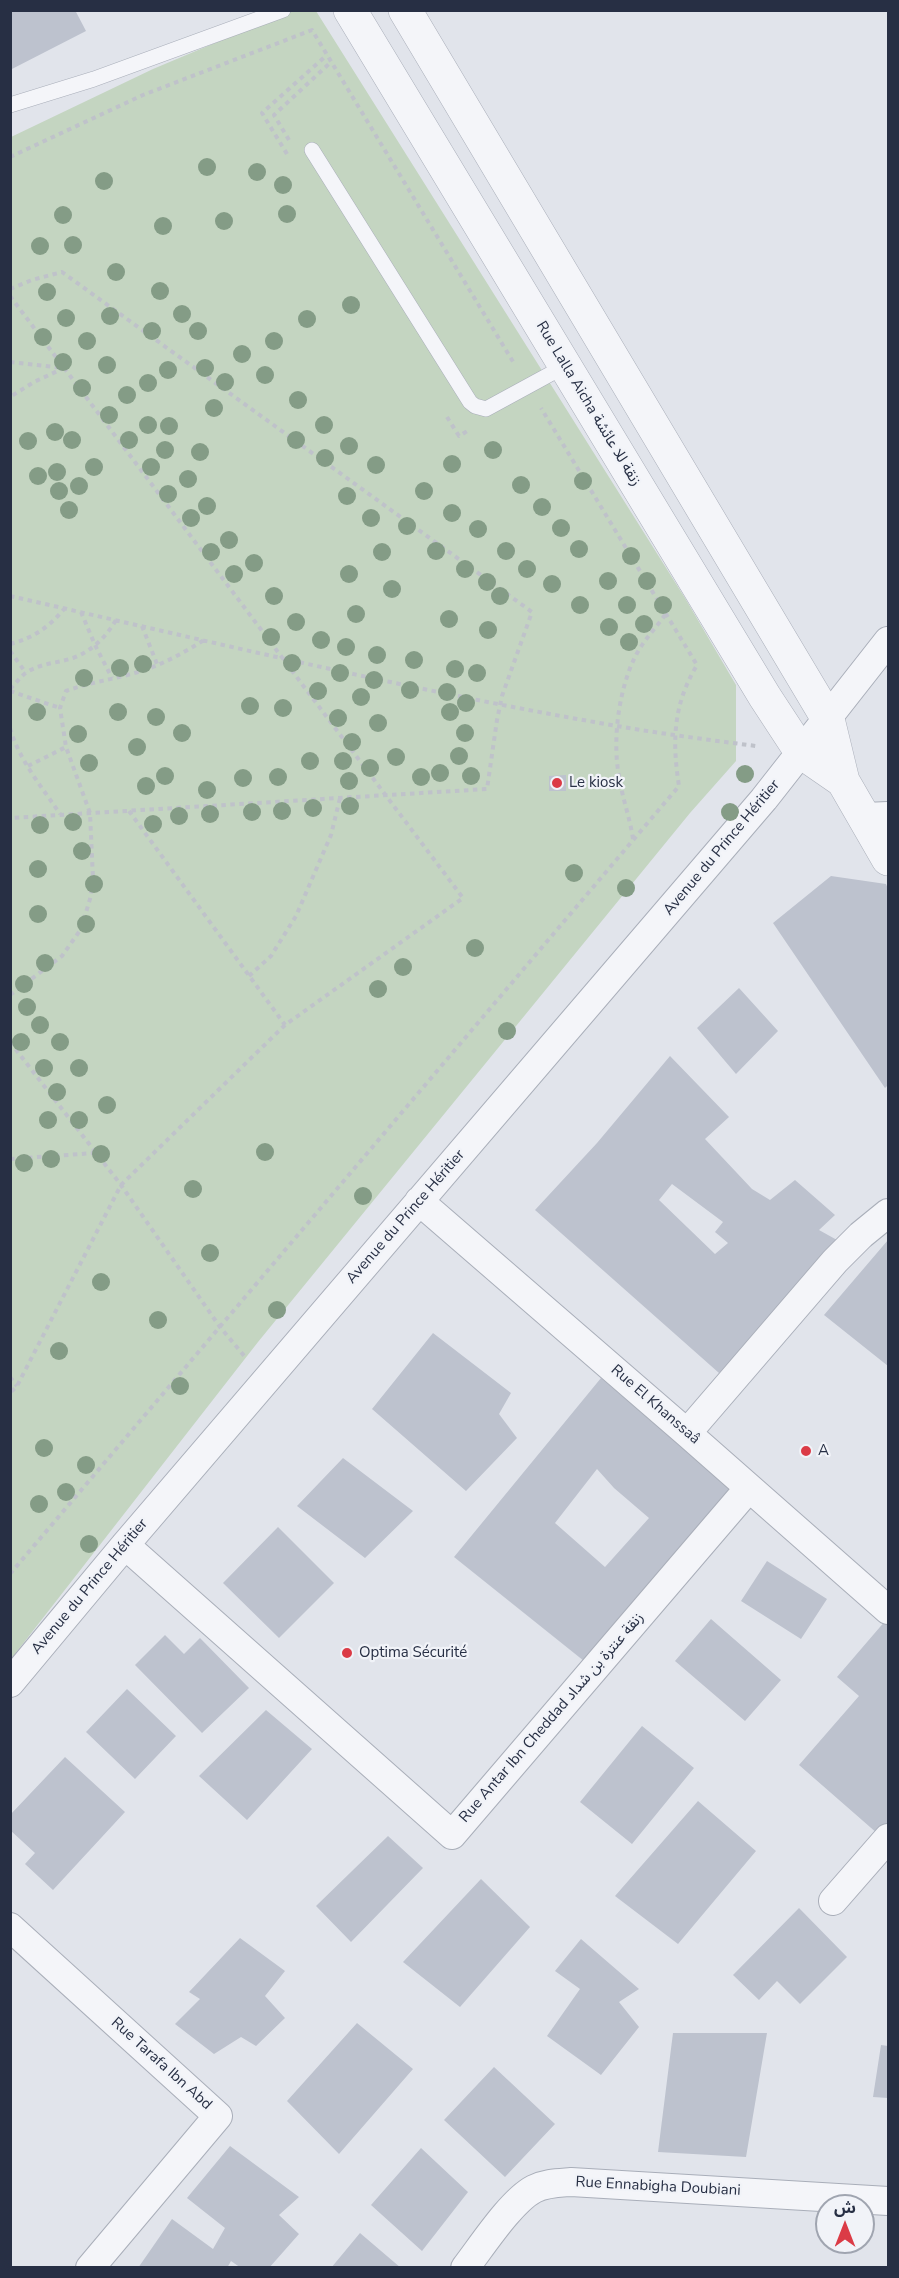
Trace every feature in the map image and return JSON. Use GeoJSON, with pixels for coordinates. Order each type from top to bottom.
{"type":"FeatureCollection","features":[{"type":"Feature","properties":{"kind":"street","name":"Rue Lalla Aicha زنقة للا عائشة"},"geometry":{"type":"LineString","coordinates":[[350,10],[759,687],[801,752],[843,781],[877,816],[888,859]]}},
{"type":"Feature","properties":{"kind":"street","name":"Rue Lalla Aicha زنقة للا عائشة"},"geometry":{"type":"LineString","coordinates":[[405,10],[828,719],[843,781]]}},
{"type":"Feature","properties":{"kind":"street"},"geometry":{"type":"LineString","coordinates":[[435,152],[476,128]]}},
{"type":"Feature","properties":{"kind":"street","name":"Avenue du Prince Héritier"},"geometry":{"type":"LineString","coordinates":[[10,1683],[125,1545],[529,1075],[801,752],[888,641]]}},
{"type":"Feature","properties":{"kind":"street","name":"Rue El Khanssaâ"},"geometry":{"type":"LineString","coordinates":[[419,1202],[888,1610]]}},
{"type":"Feature","properties":{"kind":"street"},"geometry":{"type":"LineString","coordinates":[[687,1433],[835,1261],[861,1235],[888,1213]]}},
{"type":"Feature","properties":{"kind":"street","name":"Rue Antar Ibn Cheddad زنقة عنترة بن شداد"},"geometry":{"type":"LineString","coordinates":[[125,1545],[452,1835],[749,1488]]}},
{"type":"Feature","properties":{"kind":"street"},"geometry":{"type":"LineString","coordinates":[[833,1900],[888,1838]]}},
{"type":"Feature","properties":{"kind":"street","name":"Rue Tarafa Ibn Abd"},"geometry":{"type":"LineString","coordinates":[[10,1927],[218,2116],[90,2268]]}},
{"type":"Feature","properties":{"kind":"street","name":"Rue Ennabigha Doubiani"},"geometry":{"type":"LineString","coordinates":[[465,2268],[513,2206],[532,2190],[549,2183],[571,2182],[888,2201]]}},
{"type":"Feature","properties":{"kind":"lane"},"geometry":{"type":"LineString","coordinates":[[10,105],[94,79],[283,10]]}},
{"type":"Feature","properties":{"kind":"lane"},"geometry":{"type":"LineString","coordinates":[[312,150],[470,402],[486,409],[565,366]]}},
{"type":"Feature","properties":{"kind":"path"},"geometry":{"type":"LineString","coordinates":[[10,157],[143,95],[312,30],[697,665],[682,696],[674,735],[679,786],[10,1574]]}},
{"type":"Feature","properties":{"kind":"path"},"geometry":{"type":"LineString","coordinates":[[10,289],[32,279],[62,272],[532,612],[501,704],[487,789],[10,818]]}},
{"type":"Feature","properties":{"kind":"path"},"geometry":{"type":"LineString","coordinates":[[10,296],[280,658],[463,898],[285,1025],[121,1185],[17,1386],[10,1393]]}},
{"type":"Feature","properties":{"kind":"path"},"geometry":{"type":"LineString","coordinates":[[10,362],[64,368]]}},
{"type":"Feature","properties":{"kind":"path"},"geometry":{"type":"LineString","coordinates":[[10,397],[34,381],[64,368]]}},
{"type":"Feature","properties":{"kind":"path"},"geometry":{"type":"LineString","coordinates":[[10,596],[280,658],[501,704],[617,726],[801,752]]}},
{"type":"Feature","properties":{"kind":"path"},"geometry":{"type":"LineString","coordinates":[[10,644],[26,640],[51,626],[65,608]]}},
{"type":"Feature","properties":{"kind":"path"},"geometry":{"type":"LineString","coordinates":[[81,612],[112,678]]}},
{"type":"Feature","properties":{"kind":"path"},"geometry":{"type":"LineString","coordinates":[[633,839],[618,774],[617,726],[631,666],[641,647],[665,615]]}},
{"type":"Feature","properties":{"kind":"path"},"geometry":{"type":"LineString","coordinates":[[60,708],[10,690],[26,673],[45,664],[74,658],[95,645],[107,634],[116,620]]}},
{"type":"Feature","properties":{"kind":"path"},"geometry":{"type":"LineString","coordinates":[[142,626],[157,664]]}},
{"type":"Feature","properties":{"kind":"path"},"geometry":{"type":"LineString","coordinates":[[10,995],[62,956],[81,929],[90,899],[93,879],[90,813],[66,747],[60,708],[66,691],[133,674],[184,653],[205,640]]}},
{"type":"Feature","properties":{"kind":"path"},"geometry":{"type":"LineString","coordinates":[[10,651],[26,673]]}},
{"type":"Feature","properties":{"kind":"path"},"geometry":{"type":"LineString","coordinates":[[10,728],[28,766],[60,814]]}},
{"type":"Feature","properties":{"kind":"path"},"geometry":{"type":"LineString","coordinates":[[28,766],[66,747]]}},
{"type":"Feature","properties":{"kind":"path"},"geometry":{"type":"LineString","coordinates":[[249,976],[271,956],[296,916],[331,835],[340,798]]}},
{"type":"Feature","properties":{"kind":"path"},"geometry":{"type":"LineString","coordinates":[[129,811],[285,1025]]}},
{"type":"Feature","properties":{"kind":"path"},"geometry":{"type":"LineString","coordinates":[[10,1042],[121,1185],[220,1327],[265,1382]]}},
{"type":"Feature","properties":{"kind":"path"},"geometry":{"type":"LineString","coordinates":[[10,1159],[96,1153]]}},
{"type":"Feature","properties":{"kind":"path"},"geometry":{"type":"LineString","coordinates":[[10,1377],[17,1386]]}},
{"type":"Feature","properties":{"kind":"green space"},"geometry":{"type":"Polygon","coordinates":[[[291,11],[316,11],[685,598],[736,685],[736,761],[690,813],[258,1342],[11,1659],[11,137],[153,69],[291,11]]]}},
{"type":"Feature","properties":{"kind":"building"},"geometry":{"type":"Polygon","coordinates":[[[10,10],[75,10],[86,31],[10,70],[10,10]]]}},
{"type":"Feature","properties":{"kind":"building"},"geometry":{"type":"Polygon","coordinates":[[[566,775],[566,791],[549,791],[549,776],[566,775]]]}},
{"type":"Feature","properties":{"kind":"building"},"geometry":{"type":"Polygon","coordinates":[[[831,876],[886,884],[888,889],[888,1085],[885,1088],[773,923],[831,876]]]}},
{"type":"Feature","properties":{"kind":"building"},"geometry":{"type":"Polygon","coordinates":[[[739,988],[778,1031],[736,1074],[697,1028],[739,988]]]}},
{"type":"Feature","properties":{"kind":"building"},"geometry":{"type":"Polygon","coordinates":[[[670,1056],[729,1117],[705,1139],[752,1189],[770,1200],[795,1180],[835,1215],[819,1230],[837,1240],[776,1313],[719,1373],[535,1210],[597,1143],[670,1056]],[[672,1184],[659,1200],[715,1254],[728,1243],[715,1232],[723,1222],[672,1184]]]}},
{"type":"Feature","properties":{"kind":"building"},"geometry":{"type":"Polygon","coordinates":[[[888,1240],[888,1366],[824,1315],[888,1240]]]}},
{"type":"Feature","properties":{"kind":"building"},"geometry":{"type":"Polygon","coordinates":[[[433,1333],[511,1393],[499,1414],[517,1438],[466,1491],[372,1409],[433,1333]]]}},
{"type":"Feature","properties":{"kind":"building"},"geometry":{"type":"Polygon","coordinates":[[[601,1378],[734,1491],[589,1665],[454,1557],[601,1378]],[[597,1469],[555,1523],[605,1567],[649,1518],[614,1488],[597,1469]]]}},
{"type":"Feature","properties":{"kind":"building"},"geometry":{"type":"Polygon","coordinates":[[[343,1458],[413,1511],[365,1558],[297,1506],[343,1458]]]}},
{"type":"Feature","properties":{"kind":"building"},"geometry":{"type":"Polygon","coordinates":[[[278,1527],[334,1583],[279,1638],[223,1583],[278,1527]]]}},
{"type":"Feature","properties":{"kind":"building"},"geometry":{"type":"Polygon","coordinates":[[[767,1561],[827,1599],[801,1639],[741,1601],[767,1561]]]}},
{"type":"Feature","properties":{"kind":"building"},"geometry":{"type":"Polygon","coordinates":[[[711,1619],[781,1680],[745,1721],[675,1661],[711,1619]]]}},
{"type":"Feature","properties":{"kind":"building"},"geometry":{"type":"Polygon","coordinates":[[[886,1620],[888,1622],[888,1822],[878,1834],[799,1765],[859,1696],[837,1677],[886,1620]]]}},
{"type":"Feature","properties":{"kind":"building"},"geometry":{"type":"Polygon","coordinates":[[[165,1635],[184,1654],[200,1638],[249,1688],[202,1733],[135,1665],[165,1635]]]}},
{"type":"Feature","properties":{"kind":"building"},"geometry":{"type":"Polygon","coordinates":[[[127,1689],[176,1736],[135,1779],[86,1732],[127,1689]]]}},
{"type":"Feature","properties":{"kind":"building"},"geometry":{"type":"Polygon","coordinates":[[[266,1710],[312,1749],[247,1820],[199,1776],[266,1710]]]}},
{"type":"Feature","properties":{"kind":"building"},"geometry":{"type":"Polygon","coordinates":[[[642,1726],[694,1768],[632,1844],[580,1802],[642,1726]]]}},
{"type":"Feature","properties":{"kind":"building"},"geometry":{"type":"Polygon","coordinates":[[[65,1757],[125,1812],[53,1890],[25,1864],[35,1853],[10,1830],[10,1815],[65,1757]]]}},
{"type":"Feature","properties":{"kind":"building"},"geometry":{"type":"Polygon","coordinates":[[[698,1801],[756,1851],[678,1944],[615,1896],[698,1801]]]}},
{"type":"Feature","properties":{"kind":"building"},"geometry":{"type":"Polygon","coordinates":[[[388,1836],[423,1868],[351,1942],[316,1906],[388,1836]]]}},
{"type":"Feature","properties":{"kind":"building"},"geometry":{"type":"Polygon","coordinates":[[[481,1879],[530,1927],[460,2007],[403,1962],[481,1879]]]}},
{"type":"Feature","properties":{"kind":"building"},"geometry":{"type":"Polygon","coordinates":[[[799,1908],[847,1957],[800,2004],[777,1981],[759,2000],[733,1975],[799,1908]]]}},
{"type":"Feature","properties":{"kind":"building"},"geometry":{"type":"Polygon","coordinates":[[[240,1938],[285,1971],[265,1996],[285,2018],[256,2046],[241,2037],[214,2054],[175,2024],[200,1999],[189,1992],[240,1938]]]}},
{"type":"Feature","properties":{"kind":"building"},"geometry":{"type":"Polygon","coordinates":[[[581,1939],[639,1989],[619,2002],[639,2027],[601,2075],[547,2036],[580,1989],[555,1971],[581,1939]]]}},
{"type":"Feature","properties":{"kind":"building"},"geometry":{"type":"Polygon","coordinates":[[[357,2023],[413,2069],[339,2154],[287,2101],[357,2023]]]}},
{"type":"Feature","properties":{"kind":"building"},"geometry":{"type":"Polygon","coordinates":[[[673,2033],[767,2033],[746,2157],[658,2152],[673,2033]]]}},
{"type":"Feature","properties":{"kind":"building"},"geometry":{"type":"Polygon","coordinates":[[[881,2045],[888,2046],[888,2098],[873,2097],[881,2045]]]}},
{"type":"Feature","properties":{"kind":"building"},"geometry":{"type":"Polygon","coordinates":[[[494,2067],[555,2124],[505,2177],[444,2120],[494,2067]]]}},
{"type":"Feature","properties":{"kind":"building"},"geometry":{"type":"Polygon","coordinates":[[[230,2146],[299,2197],[279,2215],[299,2234],[269,2268],[241,2268],[231,2261],[227,2268],[138,2268],[172,2219],[213,2249],[225,2228],[187,2198],[230,2146]]]}},
{"type":"Feature","properties":{"kind":"building"},"geometry":{"type":"Polygon","coordinates":[[[421,2148],[468,2192],[422,2251],[371,2205],[421,2148]]]}},
{"type":"Feature","properties":{"kind":"building"},"geometry":{"type":"Polygon","coordinates":[[[360,2233],[401,2268],[331,2268],[360,2233]]]}},
{"type":"Feature","properties":{"kind":"place","name":"Le kiosk"},"geometry":{"type":"Point","coordinates":[557,783]}},
{"type":"Feature","properties":{"kind":"place","name":"A"},"geometry":{"type":"Point","coordinates":[806,1451]}},
{"type":"Feature","properties":{"kind":"place","name":"Optima Sécurité"},"geometry":{"type":"Point","coordinates":[347,1653]}}]}
